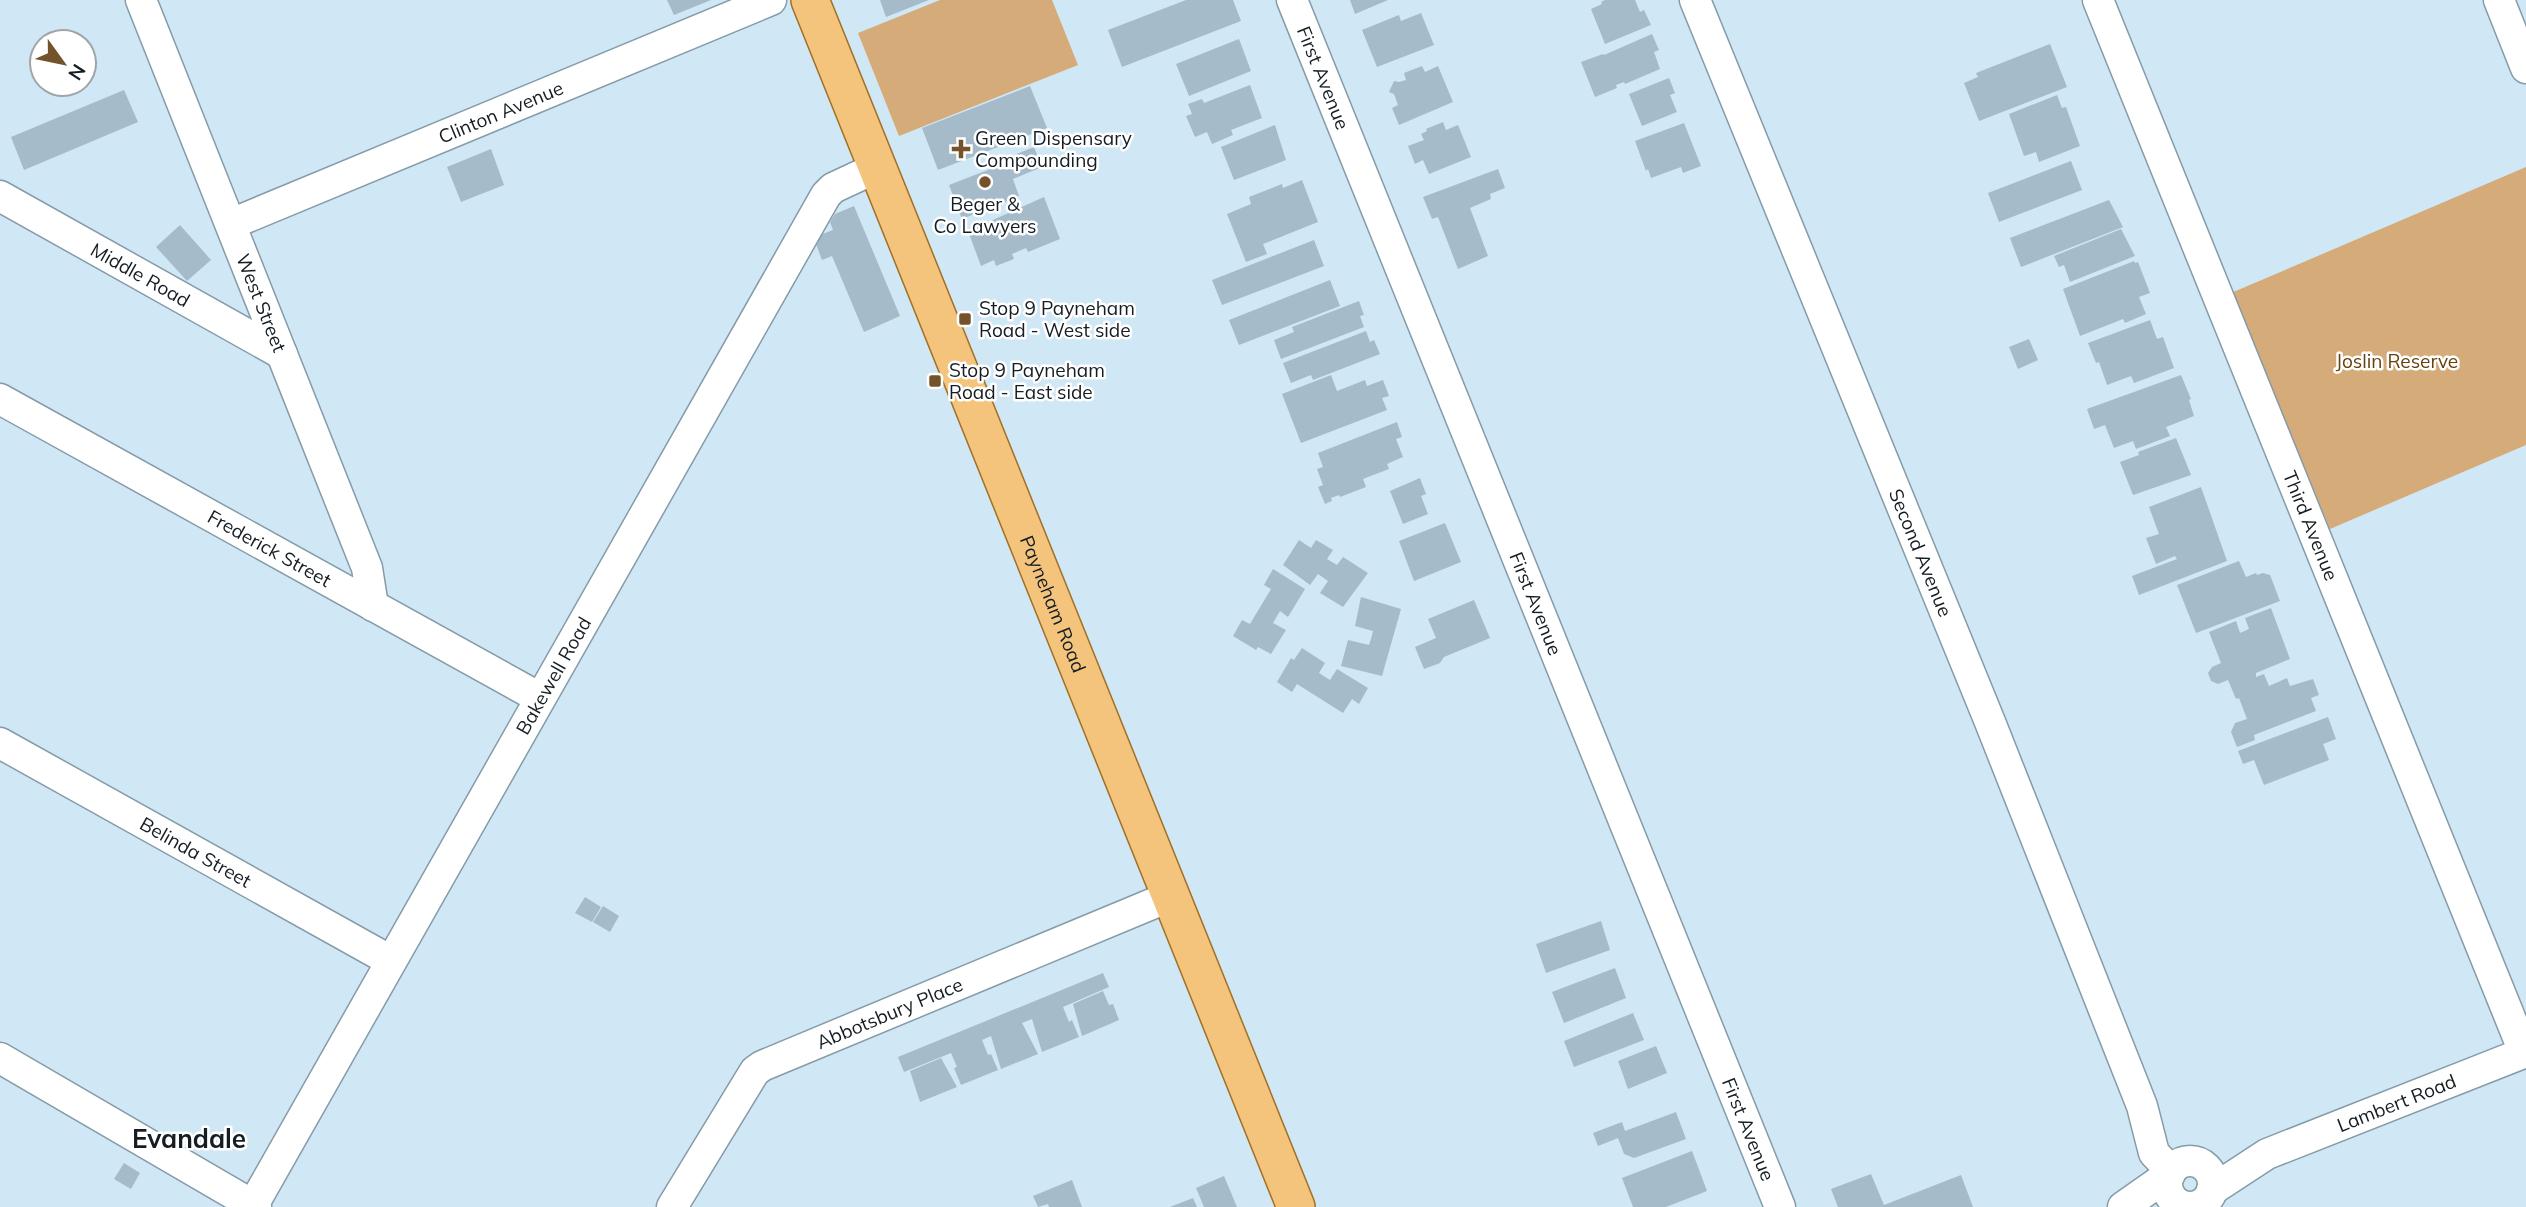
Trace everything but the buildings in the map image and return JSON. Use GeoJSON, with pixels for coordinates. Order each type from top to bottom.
{"type":"FeatureCollection","features":[{"type":"Feature","properties":{"kind":"main road","name":"Payneham Road"},"geometry":{"type":"LineString","coordinates":[[810,0],[1296,1207]]}},
{"type":"Feature","properties":{"kind":"street","name":"West Street"},"geometry":{"type":"LineString","coordinates":[[141,0],[367,568],[373,606]]}},
{"type":"Feature","properties":{"kind":"street","name":"Clinton Avenue"},"geometry":{"type":"LineString","coordinates":[[230,224],[771,0]]}},
{"type":"Feature","properties":{"kind":"street","name":"First Avenue"},"geometry":{"type":"LineString","coordinates":[[1292,0],[1780,1207]]}},
{"type":"Feature","properties":{"kind":"street","name":"Second Avenue"},"geometry":{"type":"LineString","coordinates":[[1695,0],[1984,709],[2142,1106],[2167,1139],[2190,1190]]}},
{"type":"Feature","properties":{"kind":"street","name":"Third Avenue"},"geometry":{"type":"LineString","coordinates":[[2098,0],[2525,1052]]}},
{"type":"Feature","properties":{"kind":"street"},"geometry":{"type":"LineString","coordinates":[[2499,0],[2526,68]]}},
{"type":"Feature","properties":{"kind":"street","name":"Bakewell Road"},"geometry":{"type":"LineString","coordinates":[[254,1206],[826,195],[833,188],[878,167]]}},
{"type":"Feature","properties":{"kind":"street","name":"Middle Road"},"geometry":{"type":"LineString","coordinates":[[0,196],[282,354]]}},
{"type":"Feature","properties":{"kind":"street","name":"Frederick Street"},"geometry":{"type":"LineString","coordinates":[[0,399],[540,698]]}},
{"type":"Feature","properties":{"kind":"street","name":"Belinda Street"},"geometry":{"type":"LineString","coordinates":[[0,743],[391,961]]}},
{"type":"Feature","properties":{"kind":"street","name":"Abbotsbury Place"},"geometry":{"type":"LineString","coordinates":[[673,1207],[755,1071],[762,1066],[1171,896]]}},
{"type":"Feature","properties":{"kind":"street","name":"Lambert Road"},"geometry":{"type":"LineString","coordinates":[[2123,1207],[2190,1190],[2267,1154],[2525,1052]]}},
{"type":"Feature","properties":{"kind":"street"},"geometry":{"type":"LineString","coordinates":[[0,1058],[254,1206]]}},
{"type":"Feature","properties":{"kind":"green space"},"geometry":{"type":"Polygon","coordinates":[[[940,0],[1052,0],[1078,65],[899,136],[858,33],[940,0]]]}},
{"type":"Feature","properties":{"kind":"green space","name":"Joslin Reserve"},"geometry":{"type":"Polygon","coordinates":[[[2526,167],[2526,445],[2330,529],[2231,293],[2526,167]]]}},
{"type":"Feature","properties":{"kind":"place","name":"Green Dispensary Compounding"},"geometry":{"type":"Point","coordinates":[961,149]}},
{"type":"Feature","properties":{"kind":"place","name":"Beger & Co Lawyers"},"geometry":{"type":"Point","coordinates":[985,182]}},
{"type":"Feature","properties":{"kind":"place","name":"Stop 9 Payneham Road - West side"},"geometry":{"type":"Point","coordinates":[965,319]}},
{"type":"Feature","properties":{"kind":"place","name":"Stop 9 Payneham Road - East side"},"geometry":{"type":"Point","coordinates":[935,381]}},
{"type":"Feature","properties":{"kind":"district","name":"Evandale"},"geometry":{"type":"Point","coordinates":[189,1138]}}]}
